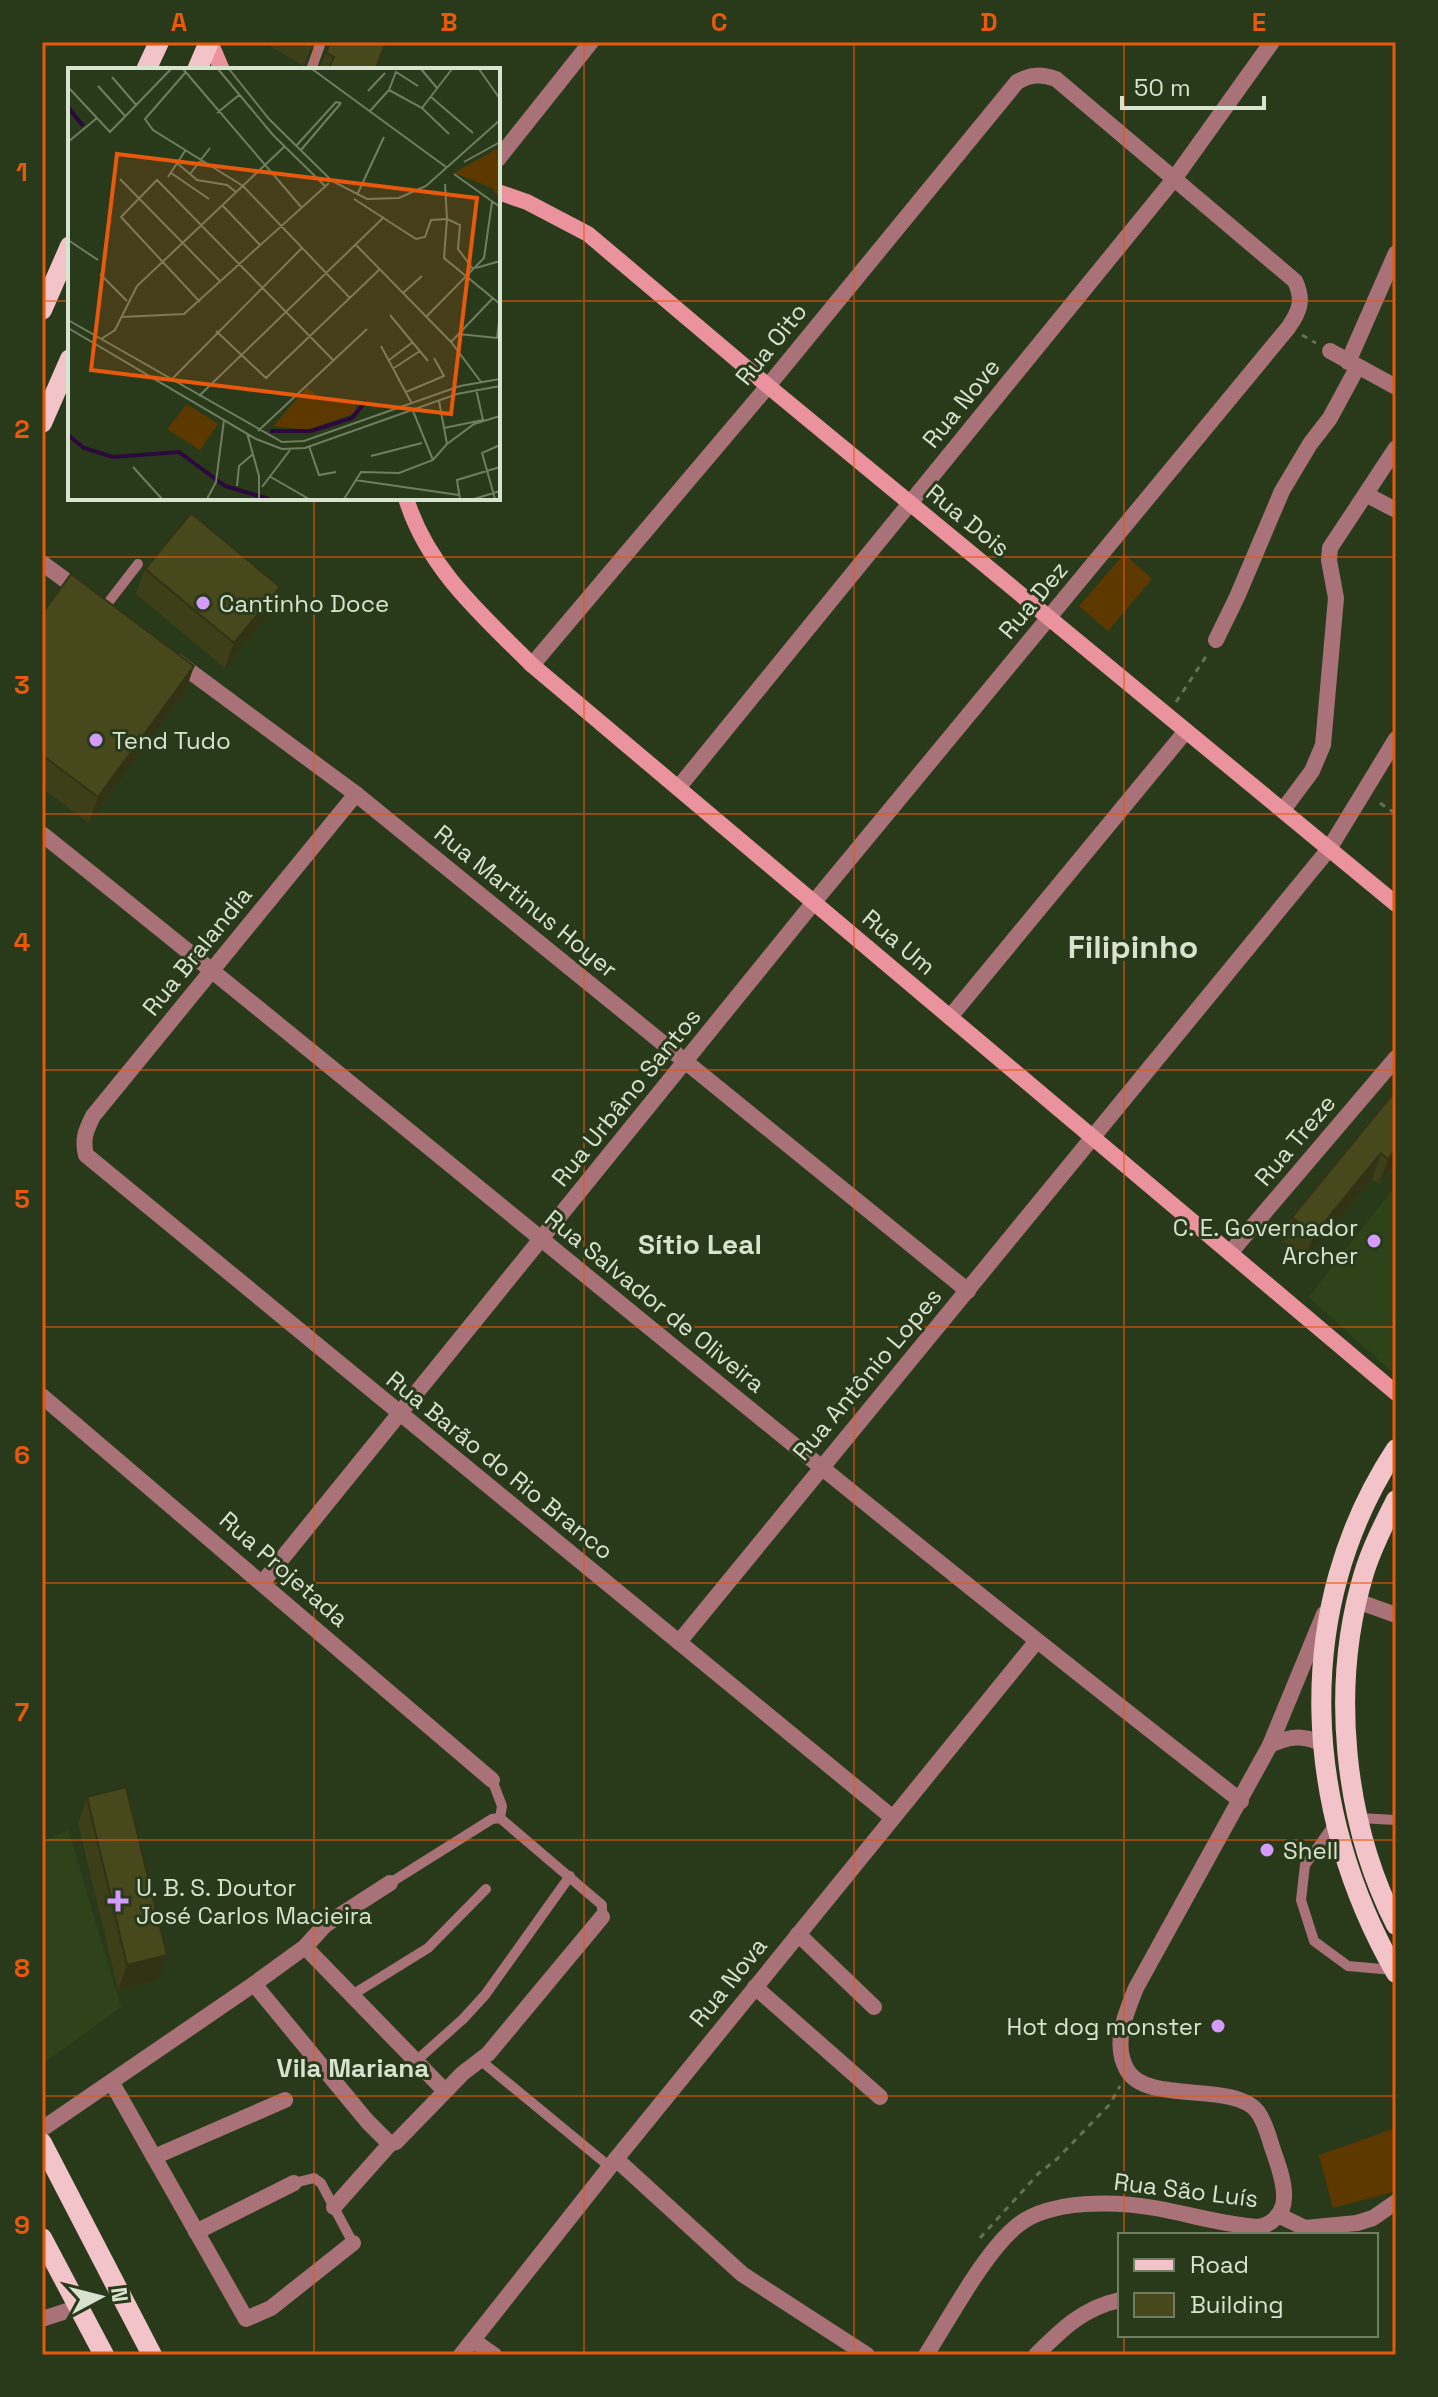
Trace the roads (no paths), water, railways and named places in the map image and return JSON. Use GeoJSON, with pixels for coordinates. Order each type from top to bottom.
{"type":"FeatureCollection","features":[{"type":"Feature","properties":{"kind":"main road"},"geometry":{"type":"LineString","coordinates":[[147,68],[159,42]]}},
{"type":"Feature","properties":{"kind":"main road"},"geometry":{"type":"LineString","coordinates":[[198,68],[210,42]]}},
{"type":"Feature","properties":{"kind":"main road"},"geometry":{"type":"LineString","coordinates":[[210,42],[221,68]]}},
{"type":"Feature","properties":{"kind":"main road","name":"Rua Dois"},"geometry":{"type":"LineString","coordinates":[[500,193],[527,202],[588,234],[1396,904]]}},
{"type":"Feature","properties":{"kind":"main road"},"geometry":{"type":"LineString","coordinates":[[42,310],[68,251]]}},
{"type":"Feature","properties":{"kind":"main road"},"geometry":{"type":"LineString","coordinates":[[42,423],[68,364]]}},
{"type":"Feature","properties":{"kind":"main road","name":"Rua Um"},"geometry":{"type":"LineString","coordinates":[[407,500],[414,523],[440,569],[470,604],[532,665],[1396,1391]]}},
{"type":"Feature","properties":{"kind":"main road"},"geometry":{"type":"LineString","coordinates":[[1395,1972],[1361,1904],[1335,1823],[1321,1743],[1322,1663],[1334,1590],[1358,1521],[1396,1449]]}},
{"type":"Feature","properties":{"kind":"main road"},"geometry":{"type":"LineString","coordinates":[[1396,1500],[1375,1543],[1357,1601],[1346,1675],[1350,1766],[1359,1818],[1378,1885],[1396,1925]]}},
{"type":"Feature","properties":{"kind":"main road"},"geometry":{"type":"LineString","coordinates":[[42,2143],[152,2355]]}},
{"type":"Feature","properties":{"kind":"main road"},"geometry":{"type":"LineString","coordinates":[[42,2238],[104,2355]]}},
{"type":"Feature","properties":{"kind":"street"},"geometry":{"type":"LineString","coordinates":[[500,156],[591,42]]}},
{"type":"Feature","properties":{"kind":"street","name":"Rua Nove"},"geometry":{"type":"LineString","coordinates":[[678,788],[1174,179],[1272,42]]}},
{"type":"Feature","properties":{"kind":"street","name":"Rua Oito"},"geometry":{"type":"LineString","coordinates":[[532,665],[768,386],[1017,82],[1035,75],[1056,79],[1174,179]]}},
{"type":"Feature","properties":{"kind":"street","name":"Rua Dez"},"geometry":{"type":"LineString","coordinates":[[814,902],[1299,313],[1301,303],[1295,281],[1174,179]]}},
{"type":"Feature","properties":{"kind":"street"},"geometry":{"type":"LineString","coordinates":[[1216,640],[1282,491],[1310,444],[1330,418],[1396,253]]}},
{"type":"Feature","properties":{"kind":"street"},"geometry":{"type":"LineString","coordinates":[[1330,351],[1396,387]]}},
{"type":"Feature","properties":{"kind":"street"},"geometry":{"type":"LineString","coordinates":[[1283,810],[1312,771],[1323,745],[1336,598],[1329,560],[1330,548],[1396,448]]}},
{"type":"Feature","properties":{"kind":"street"},"geometry":{"type":"LineString","coordinates":[[1367,495],[1396,510]]}},
{"type":"Feature","properties":{"kind":"street"},"geometry":{"type":"LineString","coordinates":[[42,563],[110,613]]}},
{"type":"Feature","properties":{"kind":"street","name":"Rua Martinus Hoyer"},"geometry":{"type":"LineString","coordinates":[[167,655],[356,794],[968,1291]]}},
{"type":"Feature","properties":{"kind":"street"},"geometry":{"type":"LineString","coordinates":[[950,1017],[1186,731]]}},
{"type":"Feature","properties":{"kind":"street","name":"Rua Antônio Lopes"},"geometry":{"type":"LineString","coordinates":[[679,1642],[1329,849],[1396,739]]}},
{"type":"Feature","properties":{"kind":"street","name":"Rua Bralandia"},"geometry":{"type":"LineString","coordinates":[[83,1144],[93,1116],[356,794]]}},
{"type":"Feature","properties":{"kind":"street","name":"Rua Salvador de Oliveira"},"geometry":{"type":"LineString","coordinates":[[42,834],[820,1468],[1036,1642],[1241,1801]]}},
{"type":"Feature","properties":{"kind":"street","name":"Rua Urbâno Santos"},"geometry":{"type":"LineString","coordinates":[[263,1582],[814,902]]}},
{"type":"Feature","properties":{"kind":"street","name":"Rua Treze"},"geometry":{"type":"LineString","coordinates":[[1230,1253],[1396,1058]]}},
{"type":"Feature","properties":{"kind":"street","name":"Rua Barão do Rio Branco"},"geometry":{"type":"LineString","coordinates":[[83,1144],[86,1155],[96,1165],[893,1818]]}},
{"type":"Feature","properties":{"kind":"street","name":"Rua Projetada"},"geometry":{"type":"LineString","coordinates":[[42,1396],[492,1780]]}},
{"type":"Feature","properties":{"kind":"street","name":"Rua São Luís"},"geometry":{"type":"LineString","coordinates":[[926,2355],[995,2248],[1020,2223],[1059,2207],[1114,2203],[1258,2227],[1270,2223],[1278,2215],[1284,2203],[1284,2192],[1267,2133],[1257,2111],[1231,2098],[1141,2084],[1128,2071],[1121,2055],[1121,2025],[1136,1988],[1270,1745],[1334,1590]]}},
{"type":"Feature","properties":{"kind":"street"},"geometry":{"type":"LineString","coordinates":[[1357,1601],[1396,1615]]}},
{"type":"Feature","properties":{"kind":"street","name":"Rua Nova"},"geometry":{"type":"LineString","coordinates":[[461,2355],[1036,1642]]}},
{"type":"Feature","properties":{"kind":"street"},"geometry":{"type":"LineString","coordinates":[[1270,1745],[1295,1736],[1321,1743]]}},
{"type":"Feature","properties":{"kind":"street"},"geometry":{"type":"LineString","coordinates":[[42,2129],[254,1984],[305,1947],[325,1925],[390,1883]]}},
{"type":"Feature","properties":{"kind":"street"},"geometry":{"type":"LineString","coordinates":[[334,2207],[390,2144],[396,2142],[444,2090],[480,2060],[602,1917]]}},
{"type":"Feature","properties":{"kind":"street"},"geometry":{"type":"LineString","coordinates":[[798,1934],[874,2007]]}},
{"type":"Feature","properties":{"kind":"street"},"geometry":{"type":"LineString","coordinates":[[305,1947],[444,2090]]}},
{"type":"Feature","properties":{"kind":"street"},"geometry":{"type":"LineString","coordinates":[[254,1984],[367,2121],[390,2144]]}},
{"type":"Feature","properties":{"kind":"street"},"geometry":{"type":"LineString","coordinates":[[755,1987],[880,2097]]}},
{"type":"Feature","properties":{"kind":"street"},"geometry":{"type":"LineString","coordinates":[[112,2083],[246,2319],[271,2308],[353,2243]]}},
{"type":"Feature","properties":{"kind":"street"},"geometry":{"type":"LineString","coordinates":[[154,2157],[285,2100]]}},
{"type":"Feature","properties":{"kind":"street"},"geometry":{"type":"LineString","coordinates":[[613,2163],[742,2274],[867,2355]]}},
{"type":"Feature","properties":{"kind":"street"},"geometry":{"type":"LineString","coordinates":[[196,2232],[294,2183]]}},
{"type":"Feature","properties":{"kind":"street"},"geometry":{"type":"LineString","coordinates":[[1278,2215],[1305,2228],[1357,2223],[1373,2218],[1396,2202]]}},
{"type":"Feature","properties":{"kind":"street"},"geometry":{"type":"LineString","coordinates":[[1278,2215],[1285,2233]]}},
{"type":"Feature","properties":{"kind":"street"},"geometry":{"type":"LineString","coordinates":[[1036,2355],[1085,2311],[1118,2301]]}},
{"type":"Feature","properties":{"kind":"street"},"geometry":{"type":"LineString","coordinates":[[42,2319],[79,2307]]}},
{"type":"Feature","properties":{"kind":"street"},"geometry":{"type":"LineString","coordinates":[[474,2341],[494,2355]]}},
{"type":"Feature","properties":{"kind":"lane"},"geometry":{"type":"LineString","coordinates":[[312,68],[321,42]]}},
{"type":"Feature","properties":{"kind":"lane"},"geometry":{"type":"LineString","coordinates":[[110,613],[138,564]]}},
{"type":"Feature","properties":{"kind":"lane"},"geometry":{"type":"LineString","coordinates":[[492,1780],[502,1806],[500,1818]]}},
{"type":"Feature","properties":{"kind":"lane"},"geometry":{"type":"LineString","coordinates":[[390,1883],[492,1819],[500,1818],[602,1905],[602,1917]]}},
{"type":"Feature","properties":{"kind":"lane"},"geometry":{"type":"LineString","coordinates":[[1359,1818],[1396,1820]]}},
{"type":"Feature","properties":{"kind":"lane"},"geometry":{"type":"LineString","coordinates":[[1335,1823],[1305,1865],[1301,1900],[1314,1941],[1348,1966],[1395,1972]]}},
{"type":"Feature","properties":{"kind":"lane"},"geometry":{"type":"LineString","coordinates":[[416,2061],[485,1995],[570,1876]]}},
{"type":"Feature","properties":{"kind":"lane"},"geometry":{"type":"LineString","coordinates":[[352,1995],[428,1948],[486,1889]]}},
{"type":"Feature","properties":{"kind":"lane"},"geometry":{"type":"LineString","coordinates":[[480,2060],[613,2163]]}},
{"type":"Feature","properties":{"kind":"lane"},"geometry":{"type":"LineString","coordinates":[[294,2183],[314,2178],[321,2183],[353,2243]]}},
{"type":"Feature","properties":{"kind":"place","name":"Cantinho Doce"},"geometry":{"type":"Point","coordinates":[203,603]}},
{"type":"Feature","properties":{"kind":"place","name":"Tend Tudo"},"geometry":{"type":"Point","coordinates":[96,740]}},
{"type":"Feature","properties":{"kind":"place","name":"C. E. Governador Archer"},"geometry":{"type":"Point","coordinates":[1374,1241]}},
{"type":"Feature","properties":{"kind":"place","name":"Shell"},"geometry":{"type":"Point","coordinates":[1267,1850]}},
{"type":"Feature","properties":{"kind":"place","name":"U. B. S. Doutor José Carlos Macieira"},"geometry":{"type":"Point","coordinates":[118,1901]}},
{"type":"Feature","properties":{"kind":"place","name":"Hot dog monster"},"geometry":{"type":"Point","coordinates":[1218,2026]}},
{"type":"Feature","properties":{"kind":"district","name":"Filipinho"},"geometry":{"type":"Point","coordinates":[1133,947]}},
{"type":"Feature","properties":{"kind":"district","name":"Sítio Leal"},"geometry":{"type":"Point","coordinates":[700,1244]}},
{"type":"Feature","properties":{"kind":"district","name":"Vila Mariana"},"geometry":{"type":"Point","coordinates":[353,2068]}}]}
